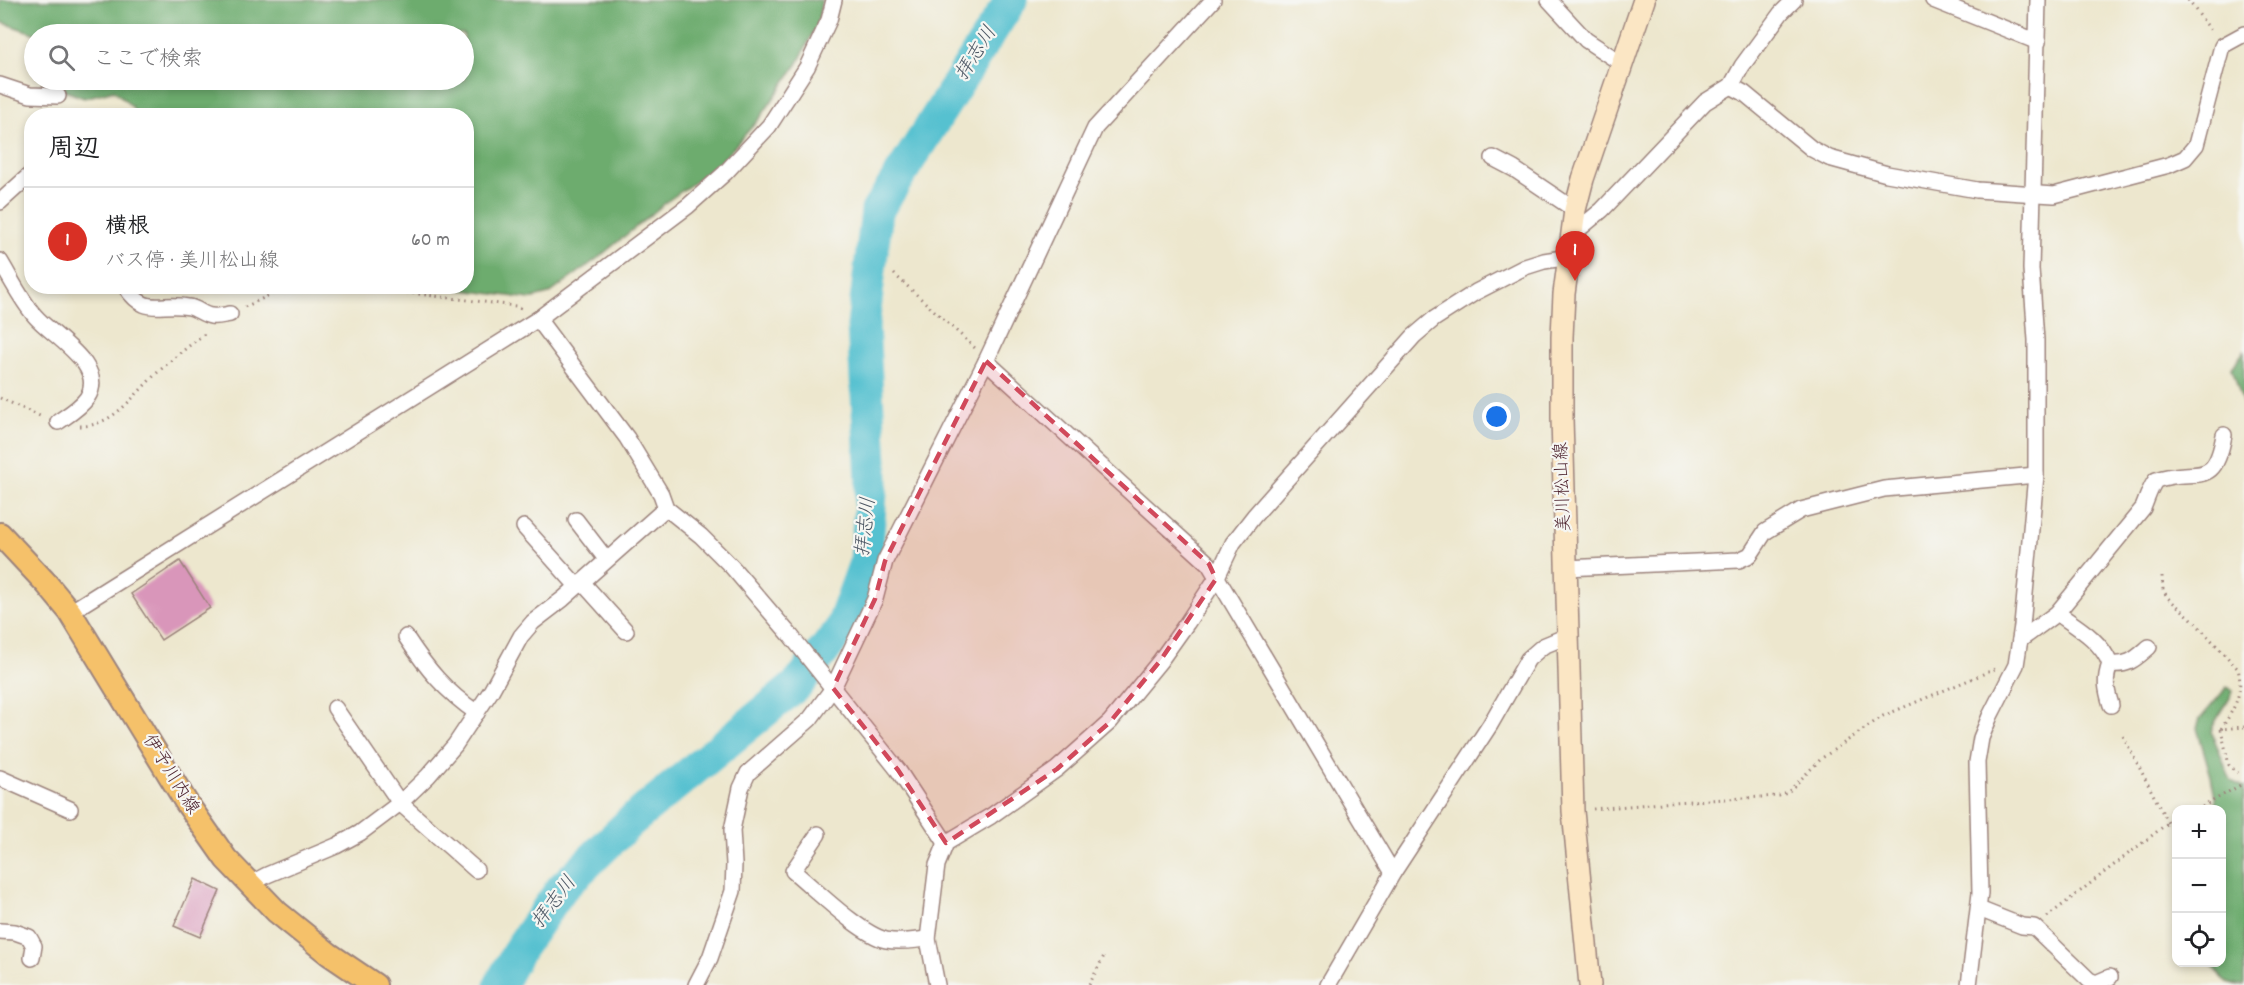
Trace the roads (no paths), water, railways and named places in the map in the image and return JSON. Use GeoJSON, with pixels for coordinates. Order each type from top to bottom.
{"type":"FeatureCollection","features":[{"type":"Feature","properties":{"kind":"main road","name":"美川松山線"},"geometry":{"type":"LineString","coordinates":[[1590,985],[1573,811],[1567,636],[1562,337],[1564,294],[1575,210],[1621,63],[1644,0]]}},
{"type":"Feature","properties":{"kind":"main road","name":"伊予川内線"},"geometry":{"type":"LineString","coordinates":[[0,534],[70,612],[186,802],[226,859],[277,912],[329,954],[375,985]]}},
{"type":"Feature","properties":{"kind":"street"},"geometry":{"type":"LineString","coordinates":[[70,612],[538,319],[688,206],[725,173],[769,126],[807,67],[829,20],[834,0]]}},
{"type":"Feature","properties":{"kind":"street"},"geometry":{"type":"LineString","coordinates":[[696,985],[710,958],[733,891],[732,830],[735,810],[748,773],[810,719],[831,685],[875,599],[885,561],[986,361],[1095,128],[1212,0]]}},
{"type":"Feature","properties":{"kind":"street"},"geometry":{"type":"LineString","coordinates":[[1549,0],[1586,40],[1621,63]]}},
{"type":"Feature","properties":{"kind":"street"},"geometry":{"type":"LineString","coordinates":[[1573,234],[1602,210],[1705,102],[1731,86],[1748,57],[1781,13],[1794,0]]}},
{"type":"Feature","properties":{"kind":"street"},"geometry":{"type":"LineString","coordinates":[[1933,0],[2038,42]]}},
{"type":"Feature","properties":{"kind":"street"},"geometry":{"type":"LineString","coordinates":[[1970,985],[1980,893],[1977,762],[1990,716],[2016,665],[2036,475],[2036,340],[2031,269],[2038,0]]}},
{"type":"Feature","properties":{"kind":"street"},"geometry":{"type":"LineString","coordinates":[[1731,86],[1744,93],[1812,149],[1829,158],[1887,174],[1977,190],[2054,195],[2169,165],[2185,158],[2196,145],[2222,46],[2244,34]]}},
{"type":"Feature","properties":{"kind":"street"},"geometry":{"type":"LineString","coordinates":[[0,85],[30,95],[58,96]]}},
{"type":"Feature","properties":{"kind":"street"},"geometry":{"type":"LineString","coordinates":[[1493,158],[1514,169],[1575,210]]}},
{"type":"Feature","properties":{"kind":"street"},"geometry":{"type":"LineString","coordinates":[[0,202],[24,180]]}},
{"type":"Feature","properties":{"kind":"street"},"geometry":{"type":"LineString","coordinates":[[937,985],[928,939],[937,866],[946,843],[991,816],[1058,769],[1101,731],[1160,661],[1216,579],[1233,543],[1254,516],[1414,336],[1450,308],[1506,276],[1544,261],[1569,257]]}},
{"type":"Feature","properties":{"kind":"street"},"geometry":{"type":"LineString","coordinates":[[0,261],[34,315],[80,357],[92,377],[92,387],[87,399],[58,422]]}},
{"type":"Feature","properties":{"kind":"street"},"geometry":{"type":"LineString","coordinates":[[132,294],[139,303],[151,308],[181,306],[192,307],[210,316],[230,314]]}},
{"type":"Feature","properties":{"kind":"street"},"geometry":{"type":"LineString","coordinates":[[538,319],[627,438],[661,494],[666,508],[701,536],[732,567],[791,636],[898,770],[946,843]]}},
{"type":"Feature","properties":{"kind":"street"},"geometry":{"type":"LineString","coordinates":[[986,361],[1209,564],[1393,873]]}},
{"type":"Feature","properties":{"kind":"street"},"geometry":{"type":"LineString","coordinates":[[2020,640],[2057,613],[2143,508],[2151,492],[2152,484],[2162,478],[2209,471],[2220,457],[2224,435]]}},
{"type":"Feature","properties":{"kind":"street"},"geometry":{"type":"LineString","coordinates":[[1566,568],[1738,560],[1750,555],[1765,532],[1801,510],[1884,489],[2036,475]]}},
{"type":"Feature","properties":{"kind":"street"},"geometry":{"type":"LineString","coordinates":[[250,885],[360,833],[400,803],[455,745],[477,713],[521,636],[533,622],[666,508]]}},
{"type":"Feature","properties":{"kind":"street"},"geometry":{"type":"LineString","coordinates":[[576,520],[606,559]]}},
{"type":"Feature","properties":{"kind":"street"},"geometry":{"type":"LineString","coordinates":[[524,526],[626,631]]}},
{"type":"Feature","properties":{"kind":"street"},"geometry":{"type":"LineString","coordinates":[[2057,613],[2094,640],[2106,654],[2110,664],[2105,677],[2105,688],[2111,705]]}},
{"type":"Feature","properties":{"kind":"street"},"geometry":{"type":"LineString","coordinates":[[1328,985],[1393,873],[1490,725],[1528,659],[1543,646],[1567,636]]}},
{"type":"Feature","properties":{"kind":"street"},"geometry":{"type":"LineString","coordinates":[[406,637],[432,675],[461,702],[477,713]]}},
{"type":"Feature","properties":{"kind":"street"},"geometry":{"type":"LineString","coordinates":[[2110,664],[2122,666],[2149,648]]}},
{"type":"Feature","properties":{"kind":"street"},"geometry":{"type":"LineString","coordinates":[[335,708],[400,803],[414,818],[450,845],[476,870]]}},
{"type":"Feature","properties":{"kind":"street"},"geometry":{"type":"LineString","coordinates":[[0,778],[70,809]]}},
{"type":"Feature","properties":{"kind":"street"},"geometry":{"type":"LineString","coordinates":[[818,834],[793,871],[854,921],[884,940],[897,942],[928,939]]}},
{"type":"Feature","properties":{"kind":"street"},"geometry":{"type":"LineString","coordinates":[[1979,909],[2022,926],[2034,927],[2089,980],[2096,982],[2110,977]]}},
{"type":"Feature","properties":{"kind":"street"},"geometry":{"type":"LineString","coordinates":[[0,932],[15,932],[29,937],[34,946],[32,958]]}},
{"type":"Feature","properties":{"kind":"waterway","name":"拝志川"},"geometry":{"type":"LineString","coordinates":[[500,985],[520,948],[562,888],[630,822],[798,684],[841,629],[866,560],[872,479],[863,326],[877,211],[1011,0]]}},
{"type":"Feature","properties":{"kind":"place","name":"横根"},"geometry":{"type":"Point","coordinates":[1575,281]}}]}
